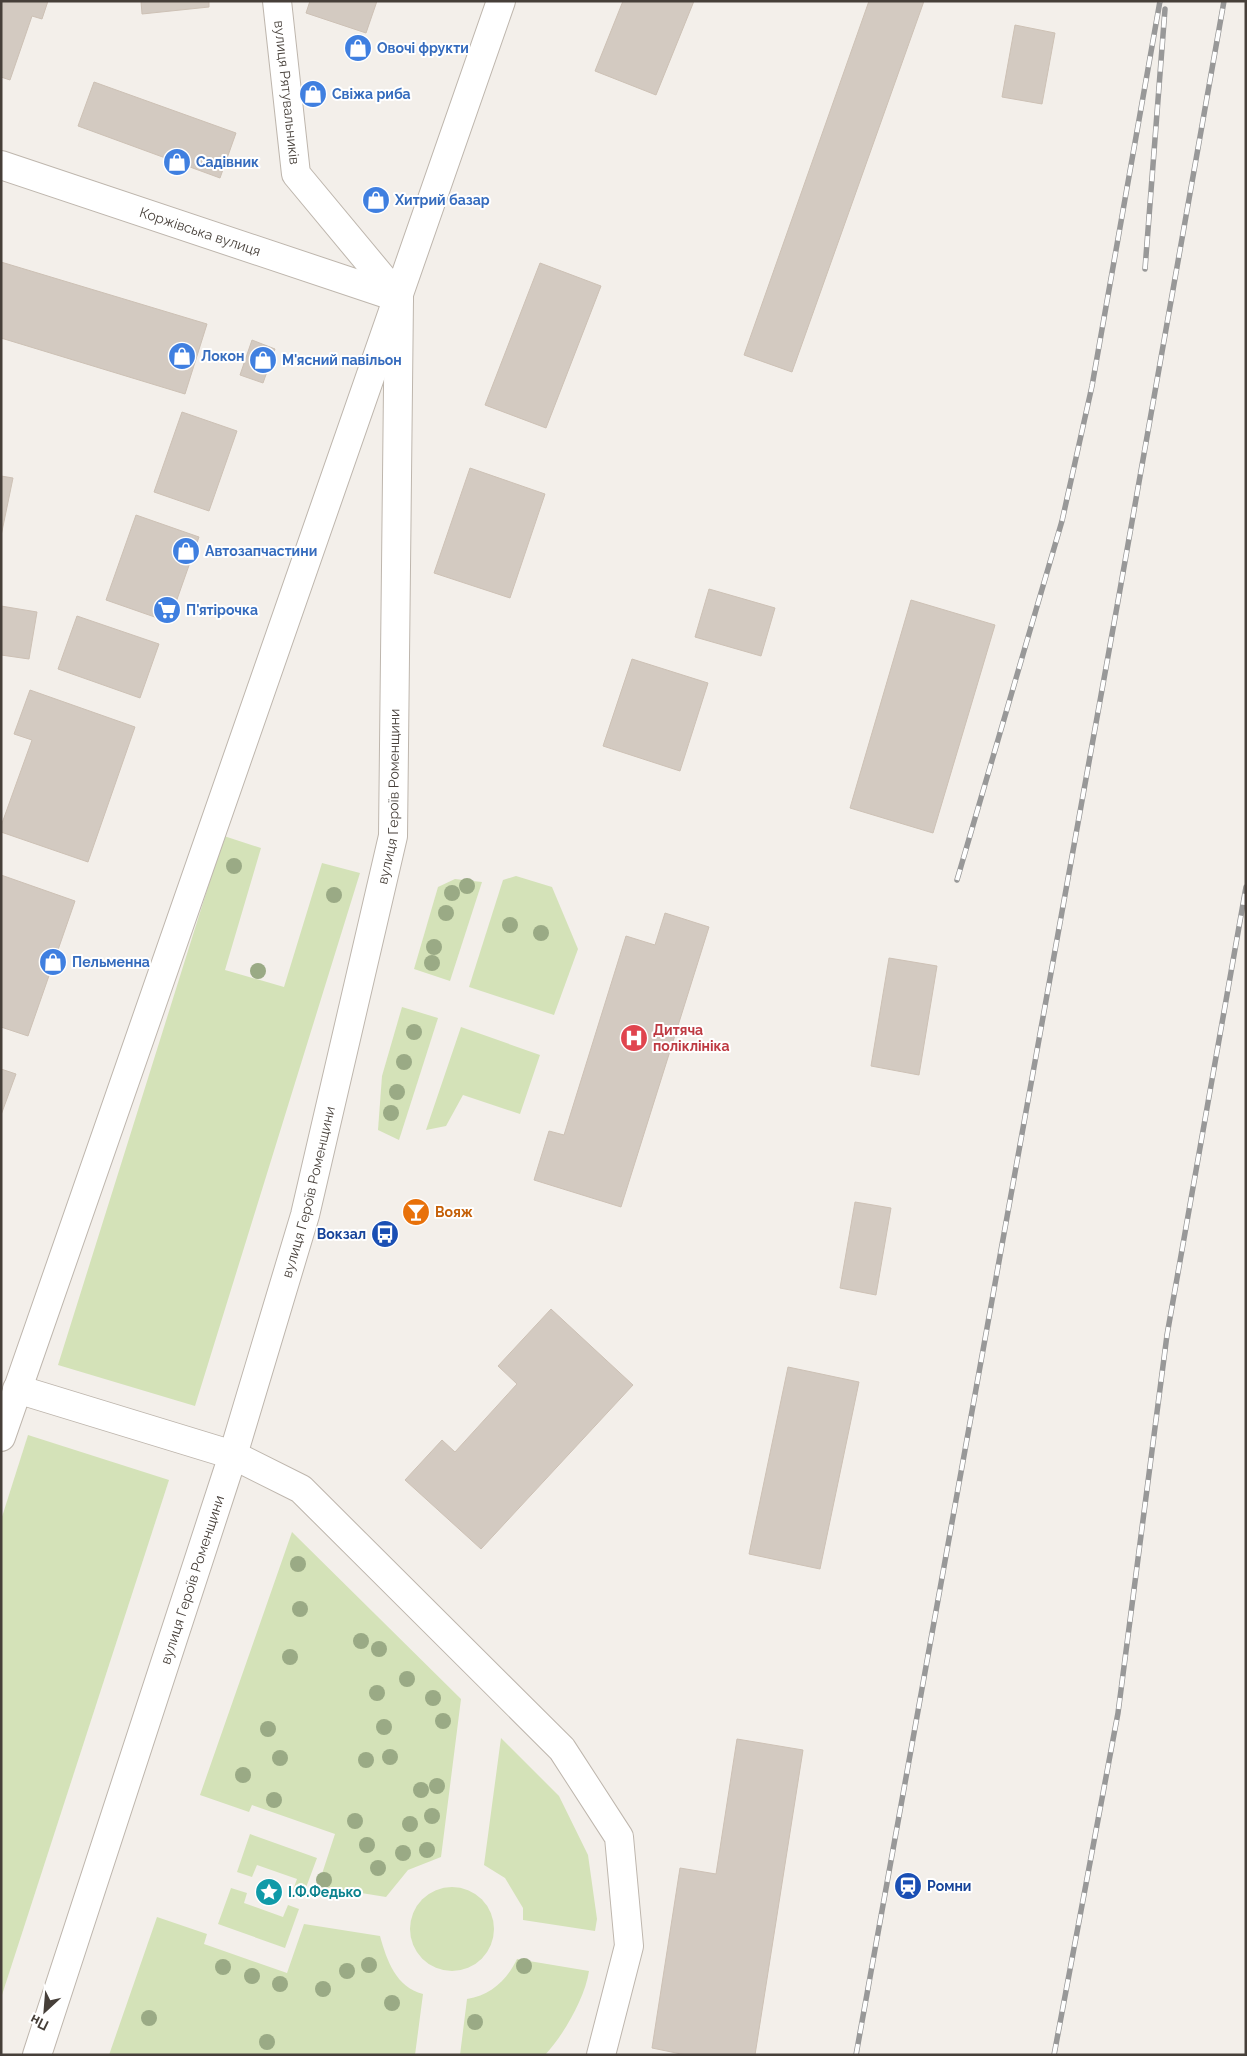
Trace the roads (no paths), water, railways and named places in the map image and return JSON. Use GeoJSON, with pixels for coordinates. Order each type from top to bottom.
{"type":"FeatureCollection","features":[{"type":"Feature","properties":{"kind":"street","name":"вулиця Рятувальників"},"geometry":{"type":"LineString","coordinates":[[277,1],[296,174],[399,298]]}},
{"type":"Feature","properties":{"kind":"street","name":"вулиця Героїв Роменщини"},"geometry":{"type":"LineString","coordinates":[[1,1437],[501,1]]}},
{"type":"Feature","properties":{"kind":"street","name":"Коржівська вулиця"},"geometry":{"type":"LineString","coordinates":[[1,165],[399,298]]}},
{"type":"Feature","properties":{"kind":"street","name":"вулиця Героїв Роменщини"},"geometry":{"type":"LineString","coordinates":[[37,2055],[233,1455],[305,1215],[393,836],[399,298]]}},
{"type":"Feature","properties":{"kind":"street"},"geometry":{"type":"LineString","coordinates":[[17,1389],[233,1455],[301,1489],[562,1749],[618,1837],[629,1946],[601,2055]]}},
{"type":"Feature","properties":{"kind":"railway"},"geometry":{"type":"LineString","coordinates":[[957,880],[1062,521],[1092,386],[1160,1]]}},
{"type":"Feature","properties":{"kind":"railway"},"geometry":{"type":"LineString","coordinates":[[856,2055],[1224,1]]}},
{"type":"Feature","properties":{"kind":"railway"},"geometry":{"type":"LineString","coordinates":[[1145,269],[1165,9]]}},
{"type":"Feature","properties":{"kind":"railway"},"geometry":{"type":"LineString","coordinates":[[1054,2055],[1118,1713],[1167,1335],[1246,887]]}},
{"type":"Feature","properties":{"kind":"place","name":"Овочі фрукти"},"geometry":{"type":"Point","coordinates":[358,48]}},
{"type":"Feature","properties":{"kind":"place","name":"Свіжа риба"},"geometry":{"type":"Point","coordinates":[313,94]}},
{"type":"Feature","properties":{"kind":"place","name":"Садівник"},"geometry":{"type":"Point","coordinates":[177,162]}},
{"type":"Feature","properties":{"kind":"place","name":"Хитрий базар"},"geometry":{"type":"Point","coordinates":[376,200]}},
{"type":"Feature","properties":{"kind":"place","name":"Локон"},"geometry":{"type":"Point","coordinates":[182,356]}},
{"type":"Feature","properties":{"kind":"place","name":"М'ясний павільон"},"geometry":{"type":"Point","coordinates":[263,360]}},
{"type":"Feature","properties":{"kind":"place","name":"Автозапчастини"},"geometry":{"type":"Point","coordinates":[186,551]}},
{"type":"Feature","properties":{"kind":"place","name":"П'ятірочка"},"geometry":{"type":"Point","coordinates":[167,610]}},
{"type":"Feature","properties":{"kind":"place","name":"Пельменна"},"geometry":{"type":"Point","coordinates":[53,962]}},
{"type":"Feature","properties":{"kind":"place","name":"Дитяча поліклініка"},"geometry":{"type":"Point","coordinates":[634,1038]}},
{"type":"Feature","properties":{"kind":"place","name":"Вояж"},"geometry":{"type":"Point","coordinates":[416,1212]}},
{"type":"Feature","properties":{"kind":"place","name":"Вокзал"},"geometry":{"type":"Point","coordinates":[385,1234]}},
{"type":"Feature","properties":{"kind":"place","name":"Ромни"},"geometry":{"type":"Point","coordinates":[908,1886]}},
{"type":"Feature","properties":{"kind":"place","name":"І.Ф.Федько"},"geometry":{"type":"Point","coordinates":[269,1892]}}]}
